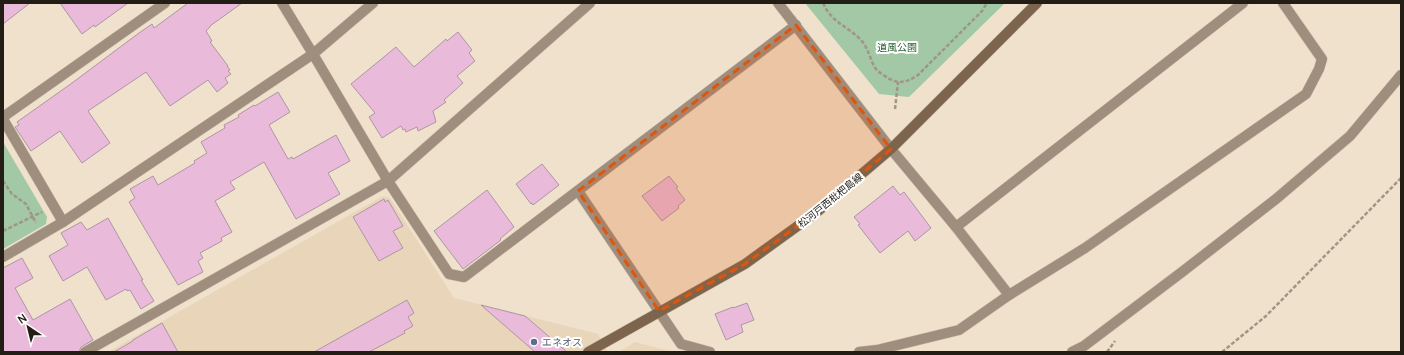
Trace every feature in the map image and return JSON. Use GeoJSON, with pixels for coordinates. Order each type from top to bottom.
{"type":"FeatureCollection","features":[{"type":"Feature","properties":{"kind":"main road","name":"松河戸西枇杷島線"},"geometry":{"type":"LineString","coordinates":[[588,352],[745,264],[817,212],[891,149],[1037,3]]}},
{"type":"Feature","properties":{"kind":"street"},"geometry":{"type":"LineString","coordinates":[[63,222],[3,118],[165,3]]}},
{"type":"Feature","properties":{"kind":"street"},"geometry":{"type":"LineString","coordinates":[[282,3],[388,181],[449,274],[464,277],[796,25]]}},
{"type":"Feature","properties":{"kind":"street"},"geometry":{"type":"LineString","coordinates":[[3,257],[63,222],[313,54],[373,3]]}},
{"type":"Feature","properties":{"kind":"street"},"geometry":{"type":"LineString","coordinates":[[85,352],[388,181],[590,3]]}},
{"type":"Feature","properties":{"kind":"street"},"geometry":{"type":"LineString","coordinates":[[778,3],[891,149],[956,227],[1009,295]]}},
{"type":"Feature","properties":{"kind":"street"},"geometry":{"type":"LineString","coordinates":[[956,227],[1243,3]]}},
{"type":"Feature","properties":{"kind":"street"},"geometry":{"type":"LineString","coordinates":[[859,352],[877,350],[959,330],[1009,295],[1085,248],[1306,94],[1319,69],[1322,59],[1283,3]]}},
{"type":"Feature","properties":{"kind":"street"},"geometry":{"type":"LineString","coordinates":[[1072,352],[1084,346],[1176,277],[1281,194],[1350,136],[1401,74]]}},
{"type":"Feature","properties":{"kind":"street"},"geometry":{"type":"LineString","coordinates":[[578,191],[682,344],[710,352]]}},
{"type":"Feature","properties":{"kind":"path"},"geometry":{"type":"LineString","coordinates":[[823,3],[835,20],[855,34],[862,41],[867,48],[878,72],[892,81],[898,82],[910,80],[918,75],[982,12],[987,3]]}},
{"type":"Feature","properties":{"kind":"path"},"geometry":{"type":"LineString","coordinates":[[895,109],[898,82]]}},
{"type":"Feature","properties":{"kind":"path"},"geometry":{"type":"LineString","coordinates":[[1222,352],[1266,316],[1401,178]]}},
{"type":"Feature","properties":{"kind":"path"},"geometry":{"type":"LineString","coordinates":[[3,180],[12,194],[26,204],[33,217],[3,231]]}},
{"type":"Feature","properties":{"kind":"highlighted area"},"geometry":{"type":"Polygon","coordinates":[[[796,25],[891,149],[817,212],[745,264],[659,311],[578,191],[796,25]]]}},
{"type":"Feature","properties":{"kind":"shaded area"},"geometry":{"type":"Polygon","coordinates":[[[383,196],[390,198],[454,298],[598,334],[608,352],[108,352],[383,196]]]}},
{"type":"Feature","properties":{"kind":"shaded area"},"geometry":{"type":"Polygon","coordinates":[[[635,342],[673,352],[619,352],[635,342]]]}},
{"type":"Feature","properties":{"kind":"green space","name":"道風公園"},"geometry":{"type":"Polygon","coordinates":[[[805,3],[1005,3],[909,97],[879,94],[805,3]]]}},
{"type":"Feature","properties":{"kind":"green space"},"geometry":{"type":"Polygon","coordinates":[[[3,142],[47,217],[46,224],[3,249],[3,142]]]}},
{"type":"Feature","properties":{"kind":"building"},"geometry":{"type":"Polygon","coordinates":[[[3,3],[30,3],[3,24],[3,3]]]}},
{"type":"Feature","properties":{"kind":"building"},"geometry":{"type":"Polygon","coordinates":[[[60,3],[128,3],[95,27],[94,25],[82,34],[60,3]]]}},
{"type":"Feature","properties":{"kind":"building"},"geometry":{"type":"Polygon","coordinates":[[[188,3],[242,3],[210,26],[206,31],[212,41],[210,42],[230,70],[228,71],[231,74],[225,78],[228,83],[217,92],[208,80],[170,106],[146,72],[88,111],[110,143],[82,163],[60,131],[31,151],[15,127],[19,125],[17,122],[139,33],[152,24],[154,28],[188,3]]]}},
{"type":"Feature","properties":{"kind":"building"},"geometry":{"type":"Polygon","coordinates":[[[458,32],[472,50],[469,53],[475,61],[457,76],[463,83],[444,100],[446,102],[433,111],[436,122],[418,131],[417,127],[406,132],[401,126],[382,138],[369,117],[375,113],[351,84],[396,47],[414,67],[446,39],[447,41],[458,32]]]}},
{"type":"Feature","properties":{"kind":"building"},"geometry":{"type":"Polygon","coordinates":[[[278,92],[290,112],[269,125],[288,159],[292,157],[293,159],[336,135],[350,161],[328,173],[340,194],[296,219],[264,162],[230,182],[235,189],[215,201],[232,232],[221,238],[222,241],[200,253],[203,258],[198,261],[203,272],[178,285],[129,202],[135,198],[130,189],[153,176],[158,185],[195,163],[194,161],[207,153],[201,142],[225,128],[224,125],[239,117],[238,115],[278,92]]]}},
{"type":"Feature","properties":{"kind":"building"},"geometry":{"type":"Polygon","coordinates":[[[542,164],[559,185],[533,205],[516,184],[542,164]]]}},
{"type":"Feature","properties":{"kind":"building"},"geometry":{"type":"Polygon","coordinates":[[[669,176],[678,187],[676,188],[685,200],[678,206],[679,208],[662,221],[642,196],[669,176]]]}},
{"type":"Feature","properties":{"kind":"building"},"geometry":{"type":"Polygon","coordinates":[[[893,186],[900,195],[904,192],[931,228],[915,241],[908,231],[880,253],[858,225],[860,224],[854,217],[893,186]]]}},
{"type":"Feature","properties":{"kind":"building"},"geometry":{"type":"Polygon","coordinates":[[[487,190],[514,227],[500,239],[501,240],[463,269],[434,231],[487,190]]]}},
{"type":"Feature","properties":{"kind":"building"},"geometry":{"type":"Polygon","coordinates":[[[384,199],[385,202],[388,200],[403,226],[393,231],[403,248],[379,261],[353,217],[384,199]]]}},
{"type":"Feature","properties":{"kind":"building"},"geometry":{"type":"Polygon","coordinates":[[[108,218],[154,301],[141,309],[130,290],[127,291],[126,289],[106,300],[87,267],[63,281],[49,256],[68,245],[61,233],[81,222],[87,230],[108,218]]]}},
{"type":"Feature","properties":{"kind":"building"},"geometry":{"type":"Polygon","coordinates":[[[22,258],[33,278],[15,288],[33,320],[70,299],[93,340],[81,347],[79,352],[3,352],[3,268],[22,258]]]}},
{"type":"Feature","properties":{"kind":"building"},"geometry":{"type":"Polygon","coordinates":[[[407,300],[414,313],[408,317],[413,326],[404,331],[405,333],[369,352],[314,352],[407,300]]]}},
{"type":"Feature","properties":{"kind":"building"},"geometry":{"type":"Polygon","coordinates":[[[747,303],[754,320],[741,325],[743,332],[726,340],[715,314],[747,303]]]}},
{"type":"Feature","properties":{"kind":"building"},"geometry":{"type":"Polygon","coordinates":[[[481,305],[525,316],[567,352],[535,352],[481,305]]]}},
{"type":"Feature","properties":{"kind":"building"},"geometry":{"type":"Polygon","coordinates":[[[162,323],[178,352],[114,352],[133,340],[162,323]]]}},
{"type":"Feature","properties":{"kind":"place","name":"エネオス"},"geometry":{"type":"Point","coordinates":[534,342]}}]}
